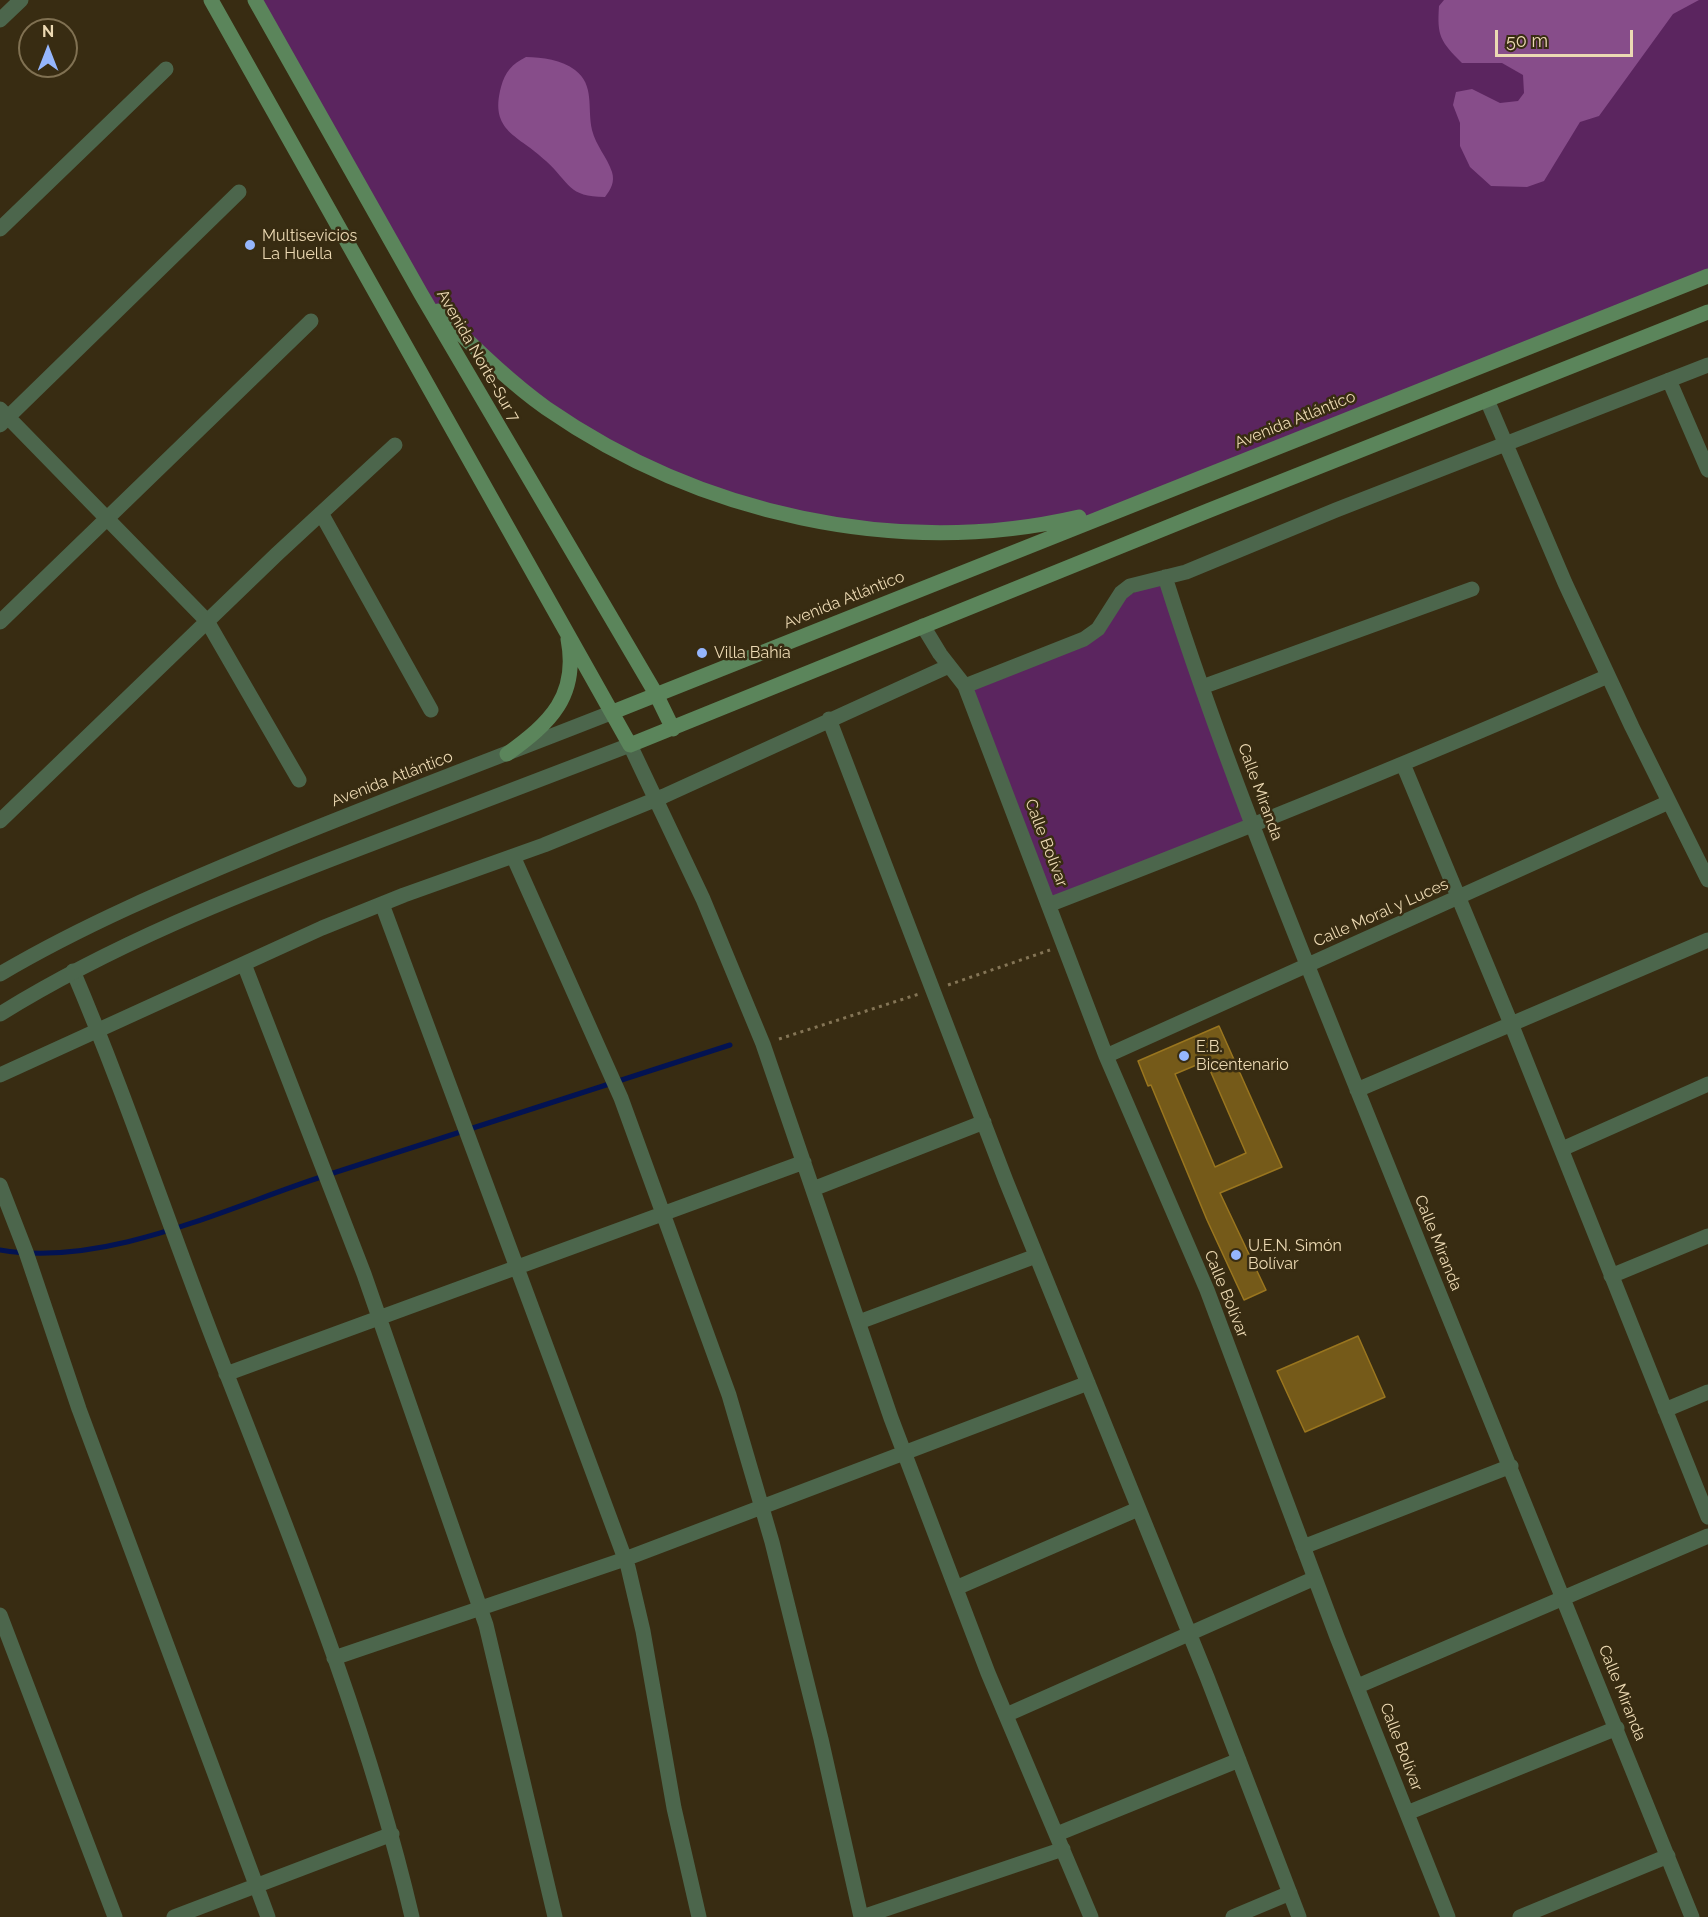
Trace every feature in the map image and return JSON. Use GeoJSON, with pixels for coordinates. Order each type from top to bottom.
{"type":"FeatureCollection","features":[{"type":"Feature","properties":{"kind":"main road"},"geometry":{"type":"LineString","coordinates":[[212,0],[630,746],[923,626],[1708,312]]}},
{"type":"Feature","properties":{"kind":"main road","name":"Avenida Norte-Sur 7"},"geometry":{"type":"LineString","coordinates":[[255,0],[421,294],[656,694],[673,729]]}},
{"type":"Feature","properties":{"kind":"main road","name":"Avenida Atlántico"},"geometry":{"type":"LineString","coordinates":[[613,712],[1708,276]]}},
{"type":"Feature","properties":{"kind":"main road"},"geometry":{"type":"LineString","coordinates":[[421,294],[475,349],[555,413],[622,454],[663,474],[758,508],[819,522],[927,532],[1025,527],[1126,507]]}},
{"type":"Feature","properties":{"kind":"main road"},"geometry":{"type":"LineString","coordinates":[[507,754],[537,732],[559,706],[570,672],[571,653],[567,630]]}},
{"type":"Feature","properties":{"kind":"street"},"geometry":{"type":"LineString","coordinates":[[0,20],[21,0]]}},
{"type":"Feature","properties":{"kind":"street"},"geometry":{"type":"LineString","coordinates":[[0,229],[166,69]]}},
{"type":"Feature","properties":{"kind":"street"},"geometry":{"type":"LineString","coordinates":[[239,192],[3,417],[108,518],[207,621],[299,780]]}},
{"type":"Feature","properties":{"kind":"street"},"geometry":{"type":"LineString","coordinates":[[0,622],[311,321]]}},
{"type":"Feature","properties":{"kind":"street"},"geometry":{"type":"LineString","coordinates":[[965,686],[1084,639],[1098,629],[1121,593],[1130,586],[1186,572],[1708,365]]}},
{"type":"Feature","properties":{"kind":"street"},"geometry":{"type":"LineString","coordinates":[[1669,380],[1708,470]]}},
{"type":"Feature","properties":{"kind":"street"},"geometry":{"type":"LineString","coordinates":[[1487,400],[1564,583],[1669,802],[1703,859],[1708,880]]}},
{"type":"Feature","properties":{"kind":"street"},"geometry":{"type":"LineString","coordinates":[[1,818],[395,445]]}},
{"type":"Feature","properties":{"kind":"street"},"geometry":{"type":"LineString","coordinates":[[321,513],[431,710]]}},
{"type":"Feature","properties":{"kind":"street","name":"Calle Miranda"},"geometry":{"type":"LineString","coordinates":[[1165,577],[1202,687],[1307,965],[1692,1917]]}},
{"type":"Feature","properties":{"kind":"street"},"geometry":{"type":"LineString","coordinates":[[1202,687],[1472,589]]}},
{"type":"Feature","properties":{"kind":"street","name":"Calle Bolívar"},"geometry":{"type":"LineString","coordinates":[[923,626],[965,686],[1051,904],[1106,1056],[1207,1290],[1303,1547],[1448,1917]]}},
{"type":"Feature","properties":{"kind":"street"},"geometry":{"type":"LineString","coordinates":[[0,1075],[382,904],[513,856],[657,799],[949,666]]}},
{"type":"Feature","properties":{"kind":"street"},"geometry":{"type":"LineString","coordinates":[[1051,904],[1253,826],[1608,676]]}},
{"type":"Feature","properties":{"kind":"street","name":"Avenida Atlántico"},"geometry":{"type":"LineString","coordinates":[[0,975],[100,921],[185,882],[613,712]]}},
{"type":"Feature","properties":{"kind":"street"},"geometry":{"type":"LineString","coordinates":[[829,719],[1036,1256],[1190,1636],[1299,1917]]}},
{"type":"Feature","properties":{"kind":"street"},"geometry":{"type":"LineString","coordinates":[[0,1014],[73,971],[118,948],[242,894],[630,746],[703,899],[763,1044],[905,1452],[956,1588],[1006,1715],[1091,1917]]}},
{"type":"Feature","properties":{"kind":"street"},"geometry":{"type":"LineString","coordinates":[[1404,764],[1562,1149],[1708,1517]]}},
{"type":"Feature","properties":{"kind":"street","name":"Calle Moral y Luces"},"geometry":{"type":"LineString","coordinates":[[1106,1056],[1669,802]]}},
{"type":"Feature","properties":{"kind":"street"},"geometry":{"type":"LineString","coordinates":[[513,856],[621,1098],[729,1395],[762,1508],[821,1738],[861,1917],[1063,1849]]}},
{"type":"Feature","properties":{"kind":"street"},"geometry":{"type":"LineString","coordinates":[[382,904],[475,1149],[625,1558],[636,1595],[674,1808],[699,1917]]}},
{"type":"Feature","properties":{"kind":"street"},"geometry":{"type":"LineString","coordinates":[[1357,1090],[1512,1026],[1708,940]]}},
{"type":"Feature","properties":{"kind":"street"},"geometry":{"type":"LineString","coordinates":[[244,964],[380,1319],[481,1610],[497,1663],[555,1917]]}},
{"type":"Feature","properties":{"kind":"street"},"geometry":{"type":"LineString","coordinates":[[73,971],[98,1030],[170,1230],[334,1658],[376,1777],[412,1917]]}},
{"type":"Feature","properties":{"kind":"street"},"geometry":{"type":"LineString","coordinates":[[1562,1149],[1708,1084]]}},
{"type":"Feature","properties":{"kind":"street"},"geometry":{"type":"LineString","coordinates":[[813,1189],[984,1122]]}},
{"type":"Feature","properties":{"kind":"street"},"geometry":{"type":"LineString","coordinates":[[226,1374],[804,1162]]}},
{"type":"Feature","properties":{"kind":"street"},"geometry":{"type":"LineString","coordinates":[[0,1185],[26,1252],[83,1420],[268,1917]]}},
{"type":"Feature","properties":{"kind":"street"},"geometry":{"type":"LineString","coordinates":[[1611,1276],[1708,1236]]}},
{"type":"Feature","properties":{"kind":"street"},"geometry":{"type":"LineString","coordinates":[[859,1322],[1036,1256]]}},
{"type":"Feature","properties":{"kind":"street"},"geometry":{"type":"LineString","coordinates":[[334,1658],[481,1610],[625,1558],[1088,1383]]}},
{"type":"Feature","properties":{"kind":"street"},"geometry":{"type":"LineString","coordinates":[[1665,1410],[1708,1392]]}},
{"type":"Feature","properties":{"kind":"street"},"geometry":{"type":"LineString","coordinates":[[1303,1547],[1511,1466]]}},
{"type":"Feature","properties":{"kind":"street"},"geometry":{"type":"LineString","coordinates":[[956,1588],[1138,1509]]}},
{"type":"Feature","properties":{"kind":"street"},"geometry":{"type":"LineString","coordinates":[[1358,1686],[1708,1536]]}},
{"type":"Feature","properties":{"kind":"street"},"geometry":{"type":"LineString","coordinates":[[1006,1715],[1190,1636],[1315,1578]]}},
{"type":"Feature","properties":{"kind":"street"},"geometry":{"type":"LineString","coordinates":[[0,1615],[115,1917]]}},
{"type":"Feature","properties":{"kind":"street"},"geometry":{"type":"LineString","coordinates":[[1407,1813],[1617,1728]]}},
{"type":"Feature","properties":{"kind":"street"},"geometry":{"type":"LineString","coordinates":[[1057,1834],[1239,1760]]}},
{"type":"Feature","properties":{"kind":"street"},"geometry":{"type":"LineString","coordinates":[[174,1917],[392,1834]]}},
{"type":"Feature","properties":{"kind":"street"},"geometry":{"type":"LineString","coordinates":[[1520,1917],[1668,1856]]}},
{"type":"Feature","properties":{"kind":"street"},"geometry":{"type":"LineString","coordinates":[[1233,1917],[1290,1893]]}},
{"type":"Feature","properties":{"kind":"path"},"geometry":{"type":"LineString","coordinates":[[763,1044],[1066,945]]}},
{"type":"Feature","properties":{"kind":"shaded area"},"geometry":{"type":"Polygon","coordinates":[[[255,0],[1708,0],[1708,276],[1126,507],[1065,521],[872,529],[714,494],[546,408],[421,294],[255,0]]]}},
{"type":"Feature","properties":{"kind":"shaded area"},"geometry":{"type":"Polygon","coordinates":[[[1444,0],[1699,0],[1673,14],[1599,116],[1580,122],[1544,181],[1527,187],[1491,186],[1470,167],[1460,146],[1460,123],[1453,105],[1456,92],[1472,89],[1500,103],[1518,101],[1524,93],[1523,75],[1502,63],[1462,63],[1441,38],[1439,6],[1444,0]]]}},
{"type":"Feature","properties":{"kind":"shaded area"},"geometry":{"type":"Polygon","coordinates":[[[526,57],[558,61],[575,70],[585,83],[588,90],[592,130],[613,176],[612,185],[605,197],[576,191],[503,123],[499,114],[498,102],[501,87],[510,69],[526,57]]]}},
{"type":"Feature","properties":{"kind":"shaded area"},"geometry":{"type":"Polygon","coordinates":[[[1165,577],[1253,826],[1051,904],[965,686],[1084,639],[1115,602],[1165,577]]]}},
{"type":"Feature","properties":{"kind":"building"},"geometry":{"type":"Polygon","coordinates":[[[1219,1026],[1282,1167],[1220,1193],[1266,1290],[1244,1300],[1207,1220],[1151,1085],[1148,1086],[1138,1061],[1219,1026]],[[1206,1061],[1175,1074],[1215,1167],[1246,1153],[1206,1061]]]}},
{"type":"Feature","properties":{"kind":"building"},"geometry":{"type":"Polygon","coordinates":[[[1358,1336],[1385,1397],[1305,1432],[1277,1371],[1358,1336]]]}},
{"type":"Feature","properties":{"kind":"waterway"},"geometry":{"type":"LineString","coordinates":[[0,1250],[40,1253],[81,1251],[165,1232],[324,1176],[730,1045]]}},
{"type":"Feature","properties":{"kind":"place","name":"Multisevicios La Huella"},"geometry":{"type":"Point","coordinates":[250,245]}},
{"type":"Feature","properties":{"kind":"place","name":"Villa Bahía"},"geometry":{"type":"Point","coordinates":[702,653]}},
{"type":"Feature","properties":{"kind":"place","name":"E.B. Bicentenario"},"geometry":{"type":"Point","coordinates":[1184,1056]}},
{"type":"Feature","properties":{"kind":"place","name":"U.E.N. Simón Bolívar"},"geometry":{"type":"Point","coordinates":[1236,1255]}}]}
